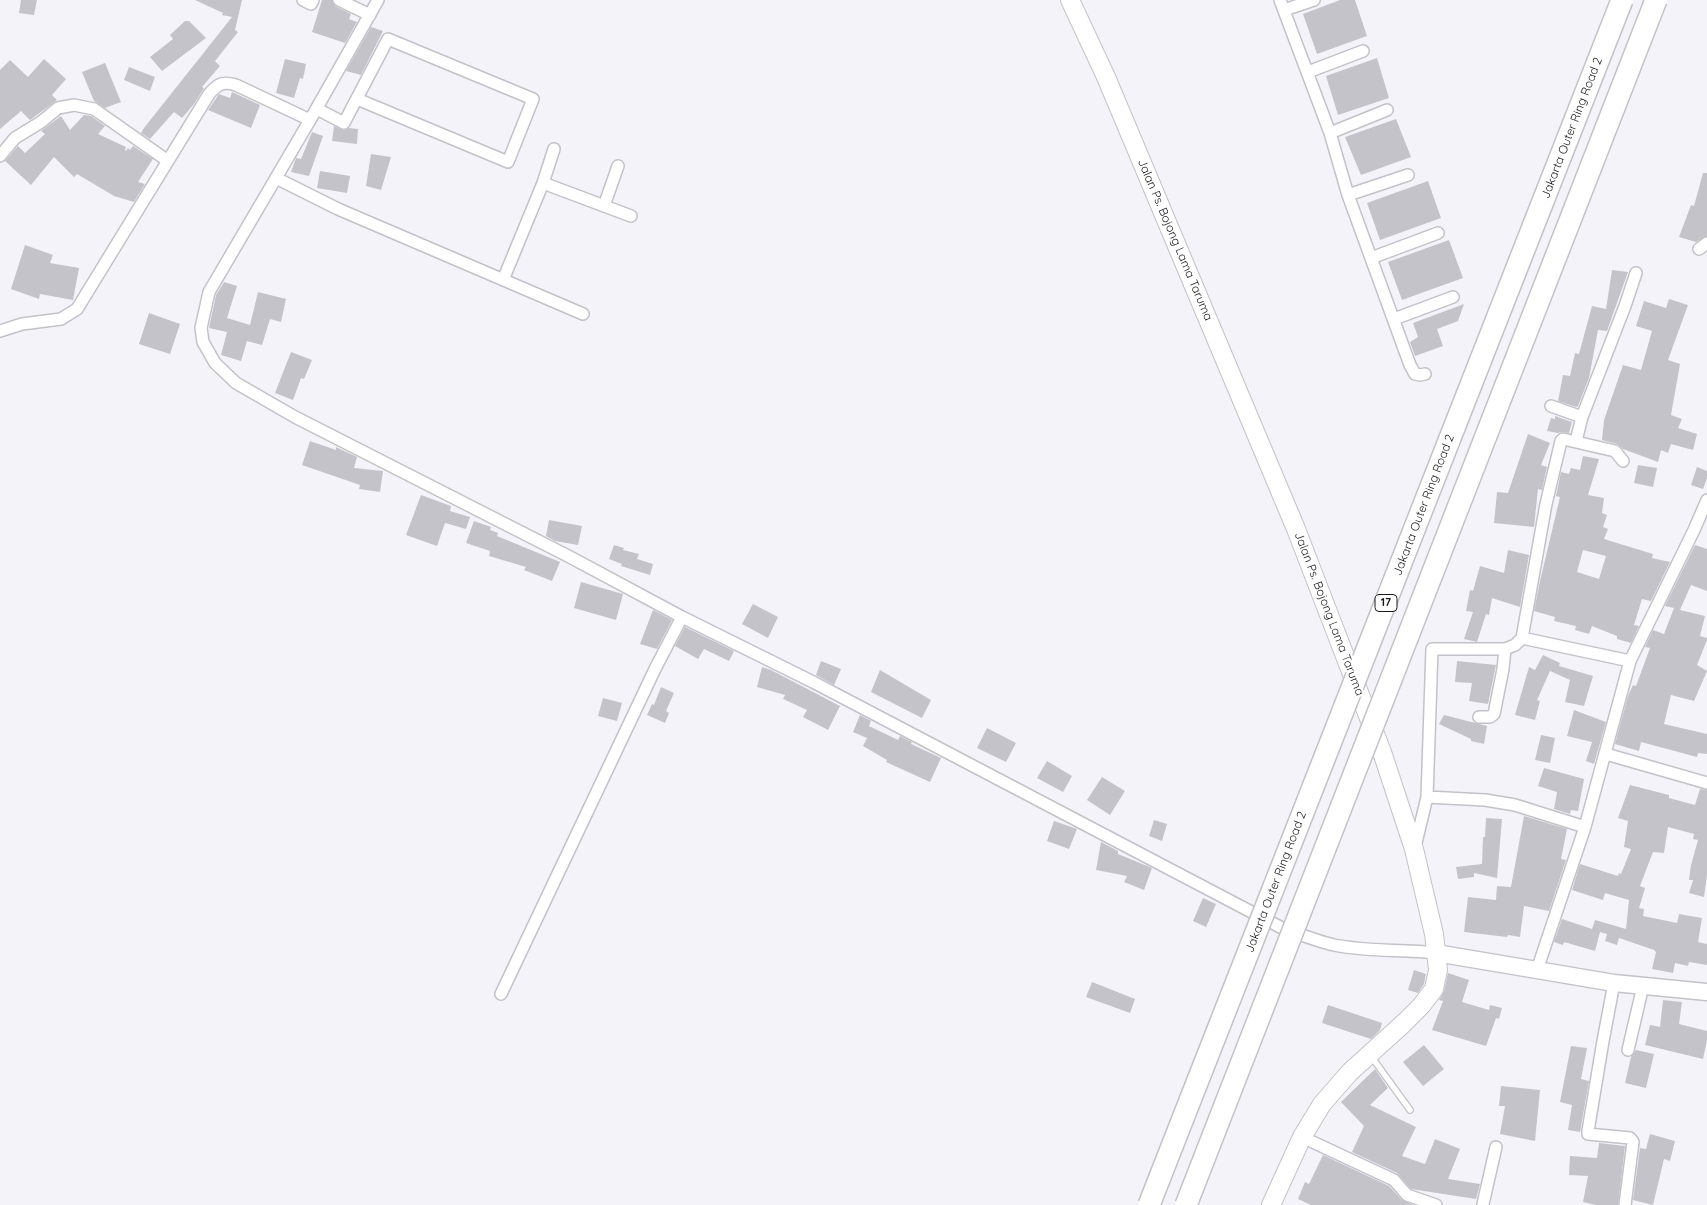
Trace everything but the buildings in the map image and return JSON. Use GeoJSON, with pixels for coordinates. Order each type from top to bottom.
{"type":"FeatureCollection","features":[{"type":"Feature","properties":{"kind":"highway","name":"Jakarta Outer Ring Road 2"},"geometry":{"type":"LineString","coordinates":[[1149,1205],[1622,0]]}},
{"type":"Feature","properties":{"kind":"highway"},"geometry":{"type":"LineString","coordinates":[[1186,1205],[1656,0]]}},
{"type":"Feature","properties":{"kind":"main road","name":"Jalan Ps. Bojong Lama Taruma"},"geometry":{"type":"LineString","coordinates":[[1070,0],[1106,77],[1296,529],[1382,752],[1414,849],[1434,934],[1438,970],[1434,989],[1411,1017],[1350,1072],[1322,1104],[1302,1137],[1270,1205]]}},
{"type":"Feature","properties":{"kind":"street"},"geometry":{"type":"LineString","coordinates":[[303,0],[311,4],[313,0]]}},
{"type":"Feature","properties":{"kind":"street"},"geometry":{"type":"LineString","coordinates":[[340,0],[370,15]]}},
{"type":"Feature","properties":{"kind":"street"},"geometry":{"type":"LineString","coordinates":[[378,0],[317,109],[209,292],[201,328],[203,342],[215,363],[236,383],[264,400],[570,557],[682,617],[813,682],[1282,928],[1332,945],[1390,951],[1417,950],[1614,983],[1707,992]]}},
{"type":"Feature","properties":{"kind":"street"},"geometry":{"type":"LineString","coordinates":[[1314,0],[1282,5],[1308,72],[1330,134],[1348,195],[1413,371],[1418,375],[1425,374]]}},
{"type":"Feature","properties":{"kind":"street"},"geometry":{"type":"LineString","coordinates":[[317,109],[344,123],[388,39],[533,99],[508,162],[357,99]]}},
{"type":"Feature","properties":{"kind":"street"},"geometry":{"type":"LineString","coordinates":[[1308,72],[1363,51]]}},
{"type":"Feature","properties":{"kind":"street"},"geometry":{"type":"LineString","coordinates":[[0,331],[22,324],[61,319],[77,309],[209,94],[218,84],[223,82],[236,85],[310,120]]}},
{"type":"Feature","properties":{"kind":"street"},"geometry":{"type":"LineString","coordinates":[[0,156],[15,138],[41,122],[58,108],[74,105],[94,109],[168,161]]}},
{"type":"Feature","properties":{"kind":"street"},"geometry":{"type":"LineString","coordinates":[[1330,134],[1387,110]]}},
{"type":"Feature","properties":{"kind":"street"},"geometry":{"type":"LineString","coordinates":[[503,280],[544,183],[554,149]]}},
{"type":"Feature","properties":{"kind":"street"},"geometry":{"type":"LineString","coordinates":[[604,206],[618,166]]}},
{"type":"Feature","properties":{"kind":"street"},"geometry":{"type":"LineString","coordinates":[[1348,195],[1408,175]]}},
{"type":"Feature","properties":{"kind":"street"},"geometry":{"type":"LineString","coordinates":[[276,178],[338,209],[583,314]]}},
{"type":"Feature","properties":{"kind":"street"},"geometry":{"type":"LineString","coordinates":[[544,183],[630,216]]}},
{"type":"Feature","properties":{"kind":"street"},"geometry":{"type":"LineString","coordinates":[[1371,258],[1438,233]]}},
{"type":"Feature","properties":{"kind":"street"},"geometry":{"type":"LineString","coordinates":[[1576,441],[1582,417],[1636,273]]}},
{"type":"Feature","properties":{"kind":"street"},"geometry":{"type":"LineString","coordinates":[[1394,319],[1453,297]]}},
{"type":"Feature","properties":{"kind":"street"},"geometry":{"type":"LineString","coordinates":[[1550,406],[1582,417]]}},
{"type":"Feature","properties":{"kind":"street"},"geometry":{"type":"LineString","coordinates":[[1414,849],[1428,797],[1432,649],[1505,649],[1515,645],[1522,638],[1546,504],[1558,452],[1563,439],[1615,451],[1623,461]]}},
{"type":"Feature","properties":{"kind":"street"},"geometry":{"type":"LineString","coordinates":[[1537,970],[1586,827],[1630,661],[1707,500]]}},
{"type":"Feature","properties":{"kind":"street"},"geometry":{"type":"LineString","coordinates":[[501,994],[655,669],[682,617]]}},
{"type":"Feature","properties":{"kind":"street"},"geometry":{"type":"LineString","coordinates":[[1522,638],[1630,661]]}},
{"type":"Feature","properties":{"kind":"street"},"geometry":{"type":"LineString","coordinates":[[1479,717],[1490,717],[1494,714],[1505,649]]}},
{"type":"Feature","properties":{"kind":"street"},"geometry":{"type":"LineString","coordinates":[[1606,754],[1707,784]]}},
{"type":"Feature","properties":{"kind":"street"},"geometry":{"type":"LineString","coordinates":[[1428,797],[1485,800],[1515,805],[1586,827]]}},
{"type":"Feature","properties":{"kind":"street"},"geometry":{"type":"LineString","coordinates":[[1614,983],[1588,1134],[1630,1138],[1633,1142],[1625,1205]]}},
{"type":"Feature","properties":{"kind":"street"},"geometry":{"type":"LineString","coordinates":[[1628,1050],[1643,986]]}},
{"type":"Feature","properties":{"kind":"street"},"geometry":{"type":"LineString","coordinates":[[1302,1137],[1394,1180],[1407,1195],[1436,1205]]}},
{"type":"Feature","properties":{"kind":"street"},"geometry":{"type":"LineString","coordinates":[[1484,1205],[1496,1147]]}},
{"type":"Feature","properties":{"kind":"lane"},"geometry":{"type":"LineString","coordinates":[[1370,1055],[1410,1110]]}}]}
